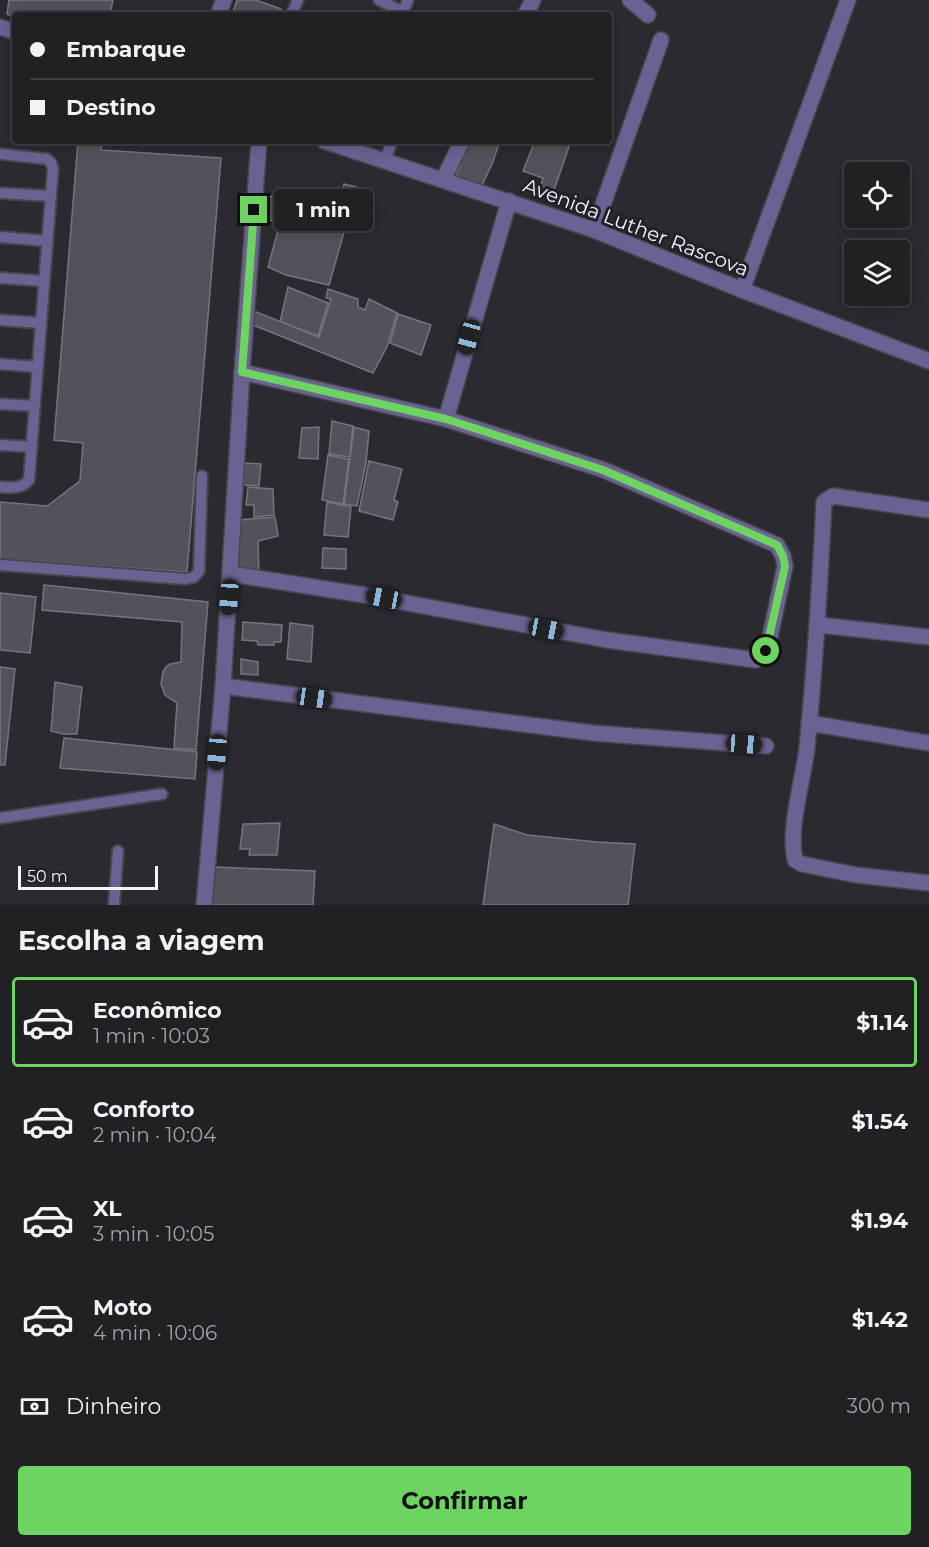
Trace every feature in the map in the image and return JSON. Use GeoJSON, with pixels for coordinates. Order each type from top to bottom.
{"type":"FeatureCollection","features":[{"type":"Feature","properties":{"kind":"street"},"geometry":{"type":"LineString","coordinates":[[630,0],[648,15]]}},
{"type":"Feature","properties":{"kind":"street"},"geometry":{"type":"LineString","coordinates":[[742,290],[848,0]]}},
{"type":"Feature","properties":{"kind":"street"},"geometry":{"type":"LineString","coordinates":[[594,230],[661,40]]}},
{"type":"Feature","properties":{"kind":"street"},"geometry":{"type":"LineString","coordinates":[[204,905],[223,686],[259,144]]}},
{"type":"Feature","properties":{"kind":"street","name":"Avenida Luther Rascova"},"geometry":{"type":"LineString","coordinates":[[333,144],[594,230],[742,290],[929,361]]}},
{"type":"Feature","properties":{"kind":"street"},"geometry":{"type":"LineString","coordinates":[[443,180],[461,144]]}},
{"type":"Feature","properties":{"kind":"street"},"geometry":{"type":"LineString","coordinates":[[446,419],[509,201]]}},
{"type":"Feature","properties":{"kind":"street"},"geometry":{"type":"LineString","coordinates":[[231,574],[364,595],[607,640],[756,660],[763,657],[766,651],[785,566],[777,545],[603,470],[446,419],[242,372]]}},
{"type":"Feature","properties":{"kind":"street"},"geometry":{"type":"LineString","coordinates":[[929,510],[833,496],[824,502],[819,625],[809,723],[792,845],[795,860],[802,864],[856,875],[929,883]]}},
{"type":"Feature","properties":{"kind":"street"},"geometry":{"type":"LineString","coordinates":[[819,625],[929,637]]}},
{"type":"Feature","properties":{"kind":"street"},"geometry":{"type":"LineString","coordinates":[[223,686],[593,733],[766,746]]}},
{"type":"Feature","properties":{"kind":"street"},"geometry":{"type":"LineString","coordinates":[[809,723],[929,743]]}},
{"type":"Feature","properties":{"kind":"lane"},"geometry":{"type":"LineString","coordinates":[[379,0],[402,12]]}},
{"type":"Feature","properties":{"kind":"lane"},"geometry":{"type":"LineString","coordinates":[[385,161],[391,144]]}},
{"type":"Feature","properties":{"kind":"lane"},"geometry":{"type":"LineString","coordinates":[[0,154],[47,159],[53,168],[29,480],[24,486],[0,487]]}},
{"type":"Feature","properties":{"kind":"lane"},"geometry":{"type":"LineString","coordinates":[[0,193],[50,196]]}},
{"type":"Feature","properties":{"kind":"lane"},"geometry":{"type":"LineString","coordinates":[[0,237],[47,241]]}},
{"type":"Feature","properties":{"kind":"lane"},"geometry":{"type":"LineString","coordinates":[[0,278],[44,281]]}},
{"type":"Feature","properties":{"kind":"lane"},"geometry":{"type":"LineString","coordinates":[[0,320],[41,323]]}},
{"type":"Feature","properties":{"kind":"lane"},"geometry":{"type":"LineString","coordinates":[[0,364],[38,367]]}},
{"type":"Feature","properties":{"kind":"lane"},"geometry":{"type":"LineString","coordinates":[[0,404],[34,406]]}},
{"type":"Feature","properties":{"kind":"lane"},"geometry":{"type":"LineString","coordinates":[[0,445],[32,447]]}},
{"type":"Feature","properties":{"kind":"lane"},"geometry":{"type":"LineString","coordinates":[[0,565],[186,579],[194,577],[199,571],[202,476]]}},
{"type":"Feature","properties":{"kind":"lane"},"geometry":{"type":"LineString","coordinates":[[0,818],[162,795]]}},
{"type":"Feature","properties":{"kind":"lane"},"geometry":{"type":"LineString","coordinates":[[114,905],[118,851]]}},
{"type":"Feature","properties":{"kind":"building"},"geometry":{"type":"Polygon","coordinates":[[[9,0],[113,0],[111,12],[12,12],[12,16],[7,14],[9,0]]]}},
{"type":"Feature","properties":{"kind":"building"},"geometry":{"type":"Polygon","coordinates":[[[237,0],[256,0],[281,9],[280,12],[233,12],[237,0]]]}},
{"type":"Feature","properties":{"kind":"building"},"geometry":{"type":"Polygon","coordinates":[[[78,144],[102,144],[101,150],[221,158],[187,572],[0,559],[0,502],[47,506],[80,481],[83,443],[54,440],[78,144]]]}},
{"type":"Feature","properties":{"kind":"building"},"geometry":{"type":"Polygon","coordinates":[[[466,144],[499,144],[481,187],[456,177],[466,144]]]}},
{"type":"Feature","properties":{"kind":"building"},"geometry":{"type":"Polygon","coordinates":[[[534,144],[570,144],[552,196],[539,192],[543,178],[523,171],[534,144]]]}},
{"type":"Feature","properties":{"kind":"building"},"geometry":{"type":"Polygon","coordinates":[[[344,184],[357,187],[329,285],[286,275],[268,267],[289,190],[339,203],[344,184]]]}},
{"type":"Feature","properties":{"kind":"building"},"geometry":{"type":"Polygon","coordinates":[[[265,196],[280,197],[279,221],[266,220],[265,196]]]}},
{"type":"Feature","properties":{"kind":"building"},"geometry":{"type":"Polygon","coordinates":[[[288,287],[328,303],[318,336],[280,322],[288,287]]]}},
{"type":"Feature","properties":{"kind":"building"},"geometry":{"type":"Polygon","coordinates":[[[328,289],[358,299],[358,307],[365,310],[369,299],[397,313],[387,347],[373,373],[253,325],[254,311],[319,337],[331,299],[326,298],[328,289]]]}},
{"type":"Feature","properties":{"kind":"building"},"geometry":{"type":"Polygon","coordinates":[[[398,314],[431,325],[421,355],[390,343],[398,314]]]}},
{"type":"Feature","properties":{"kind":"building"},"geometry":{"type":"Polygon","coordinates":[[[332,421],[353,426],[350,457],[329,454],[332,421]]]}},
{"type":"Feature","properties":{"kind":"building"},"geometry":{"type":"Polygon","coordinates":[[[319,427],[318,459],[299,458],[302,428],[319,427]]]}},
{"type":"Feature","properties":{"kind":"building"},"geometry":{"type":"Polygon","coordinates":[[[354,427],[369,431],[366,463],[357,506],[344,504],[354,427]]]}},
{"type":"Feature","properties":{"kind":"building"},"geometry":{"type":"Polygon","coordinates":[[[328,455],[349,459],[343,504],[322,500],[328,455]]]}},
{"type":"Feature","properties":{"kind":"building"},"geometry":{"type":"Polygon","coordinates":[[[369,461],[402,469],[394,500],[398,502],[393,520],[359,511],[369,461]]]}},
{"type":"Feature","properties":{"kind":"building"},"geometry":{"type":"Polygon","coordinates":[[[245,463],[261,464],[259,486],[243,485],[245,463]]]}},
{"type":"Feature","properties":{"kind":"building"},"geometry":{"type":"Polygon","coordinates":[[[248,487],[273,489],[274,515],[254,517],[254,505],[246,505],[248,487]]]}},
{"type":"Feature","properties":{"kind":"building"},"geometry":{"type":"Polygon","coordinates":[[[327,502],[351,507],[348,537],[324,535],[327,502]]]}},
{"type":"Feature","properties":{"kind":"building"},"geometry":{"type":"Polygon","coordinates":[[[275,517],[278,536],[258,541],[259,573],[245,571],[236,566],[239,520],[275,517]]]}},
{"type":"Feature","properties":{"kind":"building"},"geometry":{"type":"Polygon","coordinates":[[[323,548],[346,549],[346,569],[322,568],[323,548]]]}},
{"type":"Feature","properties":{"kind":"building"},"geometry":{"type":"Polygon","coordinates":[[[44,585],[208,602],[196,750],[174,748],[177,703],[165,695],[161,684],[166,667],[181,662],[182,622],[42,610],[44,585]]]}},
{"type":"Feature","properties":{"kind":"building"},"geometry":{"type":"Polygon","coordinates":[[[0,593],[36,597],[30,653],[0,650],[0,593]]]}},
{"type":"Feature","properties":{"kind":"building"},"geometry":{"type":"Polygon","coordinates":[[[243,622],[282,625],[281,642],[274,642],[274,645],[258,645],[257,641],[242,640],[243,622]]]}},
{"type":"Feature","properties":{"kind":"building"},"geometry":{"type":"Polygon","coordinates":[[[290,623],[313,626],[311,662],[287,659],[290,623]]]}},
{"type":"Feature","properties":{"kind":"building"},"geometry":{"type":"Polygon","coordinates":[[[241,659],[258,662],[258,675],[241,674],[241,659]]]}},
{"type":"Feature","properties":{"kind":"building"},"geometry":{"type":"Polygon","coordinates":[[[0,667],[15,669],[5,765],[0,765],[0,667]]]}},
{"type":"Feature","properties":{"kind":"building"},"geometry":{"type":"Polygon","coordinates":[[[55,682],[82,687],[77,734],[51,731],[55,682]]]}},
{"type":"Feature","properties":{"kind":"building"},"geometry":{"type":"Polygon","coordinates":[[[64,738],[197,752],[195,779],[60,768],[64,738]]]}},
{"type":"Feature","properties":{"kind":"building"},"geometry":{"type":"Polygon","coordinates":[[[280,823],[277,855],[249,855],[250,849],[240,849],[243,824],[280,823]]]}},
{"type":"Feature","properties":{"kind":"building"},"geometry":{"type":"Polygon","coordinates":[[[494,824],[527,835],[635,844],[628,905],[483,905],[494,824]]]}},
{"type":"Feature","properties":{"kind":"building"},"geometry":{"type":"Polygon","coordinates":[[[215,867],[315,871],[313,905],[207,905],[208,892],[213,892],[215,867]]]}},
{"type":"Feature","properties":{"kind":"route"},"geometry":{"type":"LineString","coordinates":[[254,210],[242,372],[446,419],[648,487],[777,545],[785,566],[766,651]]}}]}
